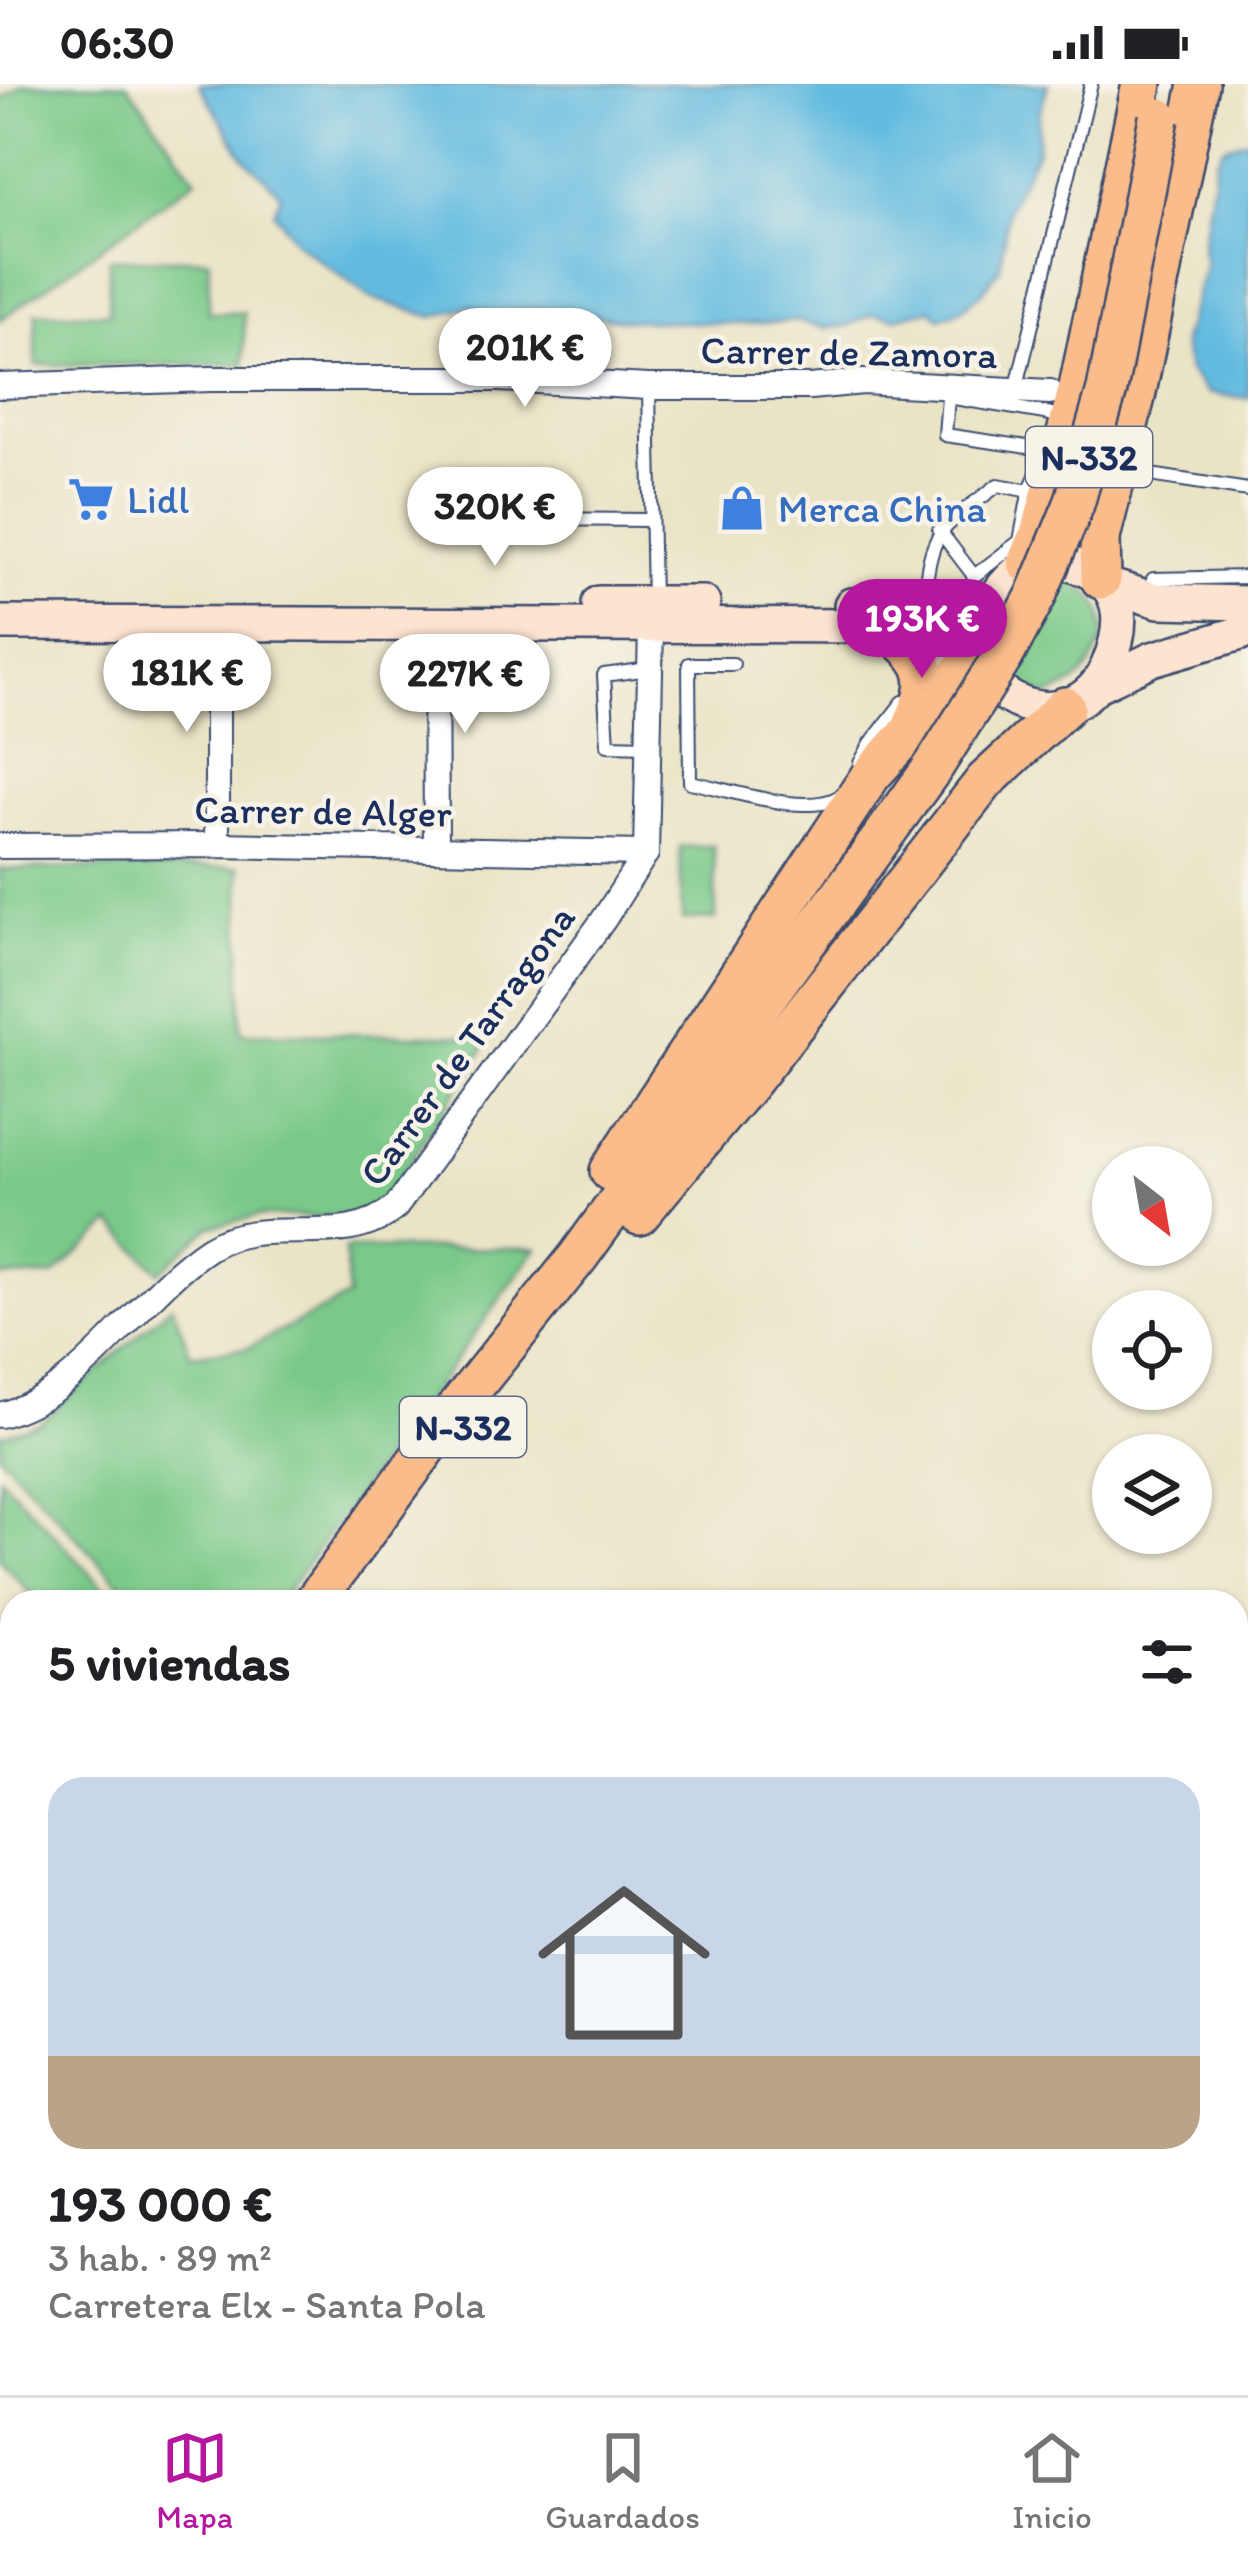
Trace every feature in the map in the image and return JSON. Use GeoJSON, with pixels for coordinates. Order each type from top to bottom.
{"type":"FeatureCollection","features":[{"type":"Feature","properties":{"kind":"highway"},"geometry":{"type":"LineString","coordinates":[[1106,582],[1100,538],[1199,84]]}},
{"type":"Feature","properties":{"kind":"highway"},"geometry":{"type":"LineString","coordinates":[[1028,563],[1042,530],[1040,493],[1156,95]]}},
{"type":"Feature","properties":{"kind":"highway","name":"N-332"},"geometry":{"type":"LineString","coordinates":[[323,1590],[578,1257],[934,766],[1025,616],[1074,504],[1107,390],[1156,95]]}},
{"type":"Feature","properties":{"kind":"highway"},"geometry":{"type":"LineString","coordinates":[[1040,493],[1113,487]]}},
{"type":"Feature","properties":{"kind":"highway"},"geometry":{"type":"LineString","coordinates":[[885,626],[912,650],[928,682],[910,729]]}},
{"type":"Feature","properties":{"kind":"highway"},"geometry":{"type":"LineString","coordinates":[[465,1409],[871,776],[910,729],[977,664]]}},
{"type":"Feature","properties":{"kind":"highway"},"geometry":{"type":"LineString","coordinates":[[465,1409],[748,1083],[985,781],[1065,707]]}},
{"type":"Feature","properties":{"kind":"highway","name":"N-332"},"geometry":{"type":"LineString","coordinates":[[342,1590],[465,1409]]}},
{"type":"Feature","properties":{"kind":"main road"},"geometry":{"type":"LineString","coordinates":[[977,664],[981,622],[993,600],[1028,563],[1069,562],[1106,582],[1159,601],[1248,603]]}},
{"type":"Feature","properties":{"kind":"main road"},"geometry":{"type":"LineString","coordinates":[[1100,684],[1119,634],[1120,610],[1106,582]]}},
{"type":"Feature","properties":{"kind":"main road"},"geometry":{"type":"LineString","coordinates":[[0,623],[435,623],[993,600]]}},
{"type":"Feature","properties":{"kind":"main road"},"geometry":{"type":"LineString","coordinates":[[0,602],[652,615],[885,626],[977,664],[1010,697],[1027,705],[1065,707],[1152,659],[1248,631]]}},
{"type":"Feature","properties":{"kind":"street","name":"Carrer de Zamora"},"geometry":{"type":"LineString","coordinates":[[0,386],[407,379],[650,387],[809,387],[863,382],[1050,392]]}},
{"type":"Feature","properties":{"kind":"street"},"geometry":{"type":"LineString","coordinates":[[646,853],[652,615]]}},
{"type":"Feature","properties":{"kind":"street"},"geometry":{"type":"LineString","coordinates":[[435,623],[436,849]]}},
{"type":"Feature","properties":{"kind":"street"},"geometry":{"type":"LineString","coordinates":[[217,624],[218,844]]}},
{"type":"Feature","properties":{"kind":"street","name":"Carrer de Alger"},"geometry":{"type":"LineString","coordinates":[[0,846],[218,844],[646,853]]}},
{"type":"Feature","properties":{"kind":"street","name":"Carrer de Tarragona"},"geometry":{"type":"LineString","coordinates":[[601,852],[617,882],[617,898]]}},
{"type":"Feature","properties":{"kind":"street","name":"Carrer de Tarragona"},"geometry":{"type":"LineString","coordinates":[[0,1415],[21,1410],[64,1381],[189,1265],[224,1241],[245,1233],[345,1230],[383,1219],[646,853]]}},
{"type":"Feature","properties":{"kind":"lane"},"geometry":{"type":"LineString","coordinates":[[1016,390],[1091,84]]}},
{"type":"Feature","properties":{"kind":"lane"},"geometry":{"type":"LineString","coordinates":[[650,387],[652,615]]}},
{"type":"Feature","properties":{"kind":"lane"},"geometry":{"type":"LineString","coordinates":[[948,397],[1051,414],[1057,435],[945,435],[948,397]]}},
{"type":"Feature","properties":{"kind":"lane"},"geometry":{"type":"LineString","coordinates":[[925,605],[928,557],[939,530],[998,485],[1040,493],[1020,541],[974,576],[939,530]]}},
{"type":"Feature","properties":{"kind":"lane"},"geometry":{"type":"LineString","coordinates":[[1113,487],[1248,490]]}},
{"type":"Feature","properties":{"kind":"lane"},"geometry":{"type":"LineString","coordinates":[[524,519],[650,520]]}},
{"type":"Feature","properties":{"kind":"lane"},"geometry":{"type":"LineString","coordinates":[[1153,579],[1248,577]]}},
{"type":"Feature","properties":{"kind":"lane"},"geometry":{"type":"LineString","coordinates":[[733,664],[689,664],[690,782],[753,798],[827,804],[839,796],[871,743],[900,708],[914,673],[924,667]]}},
{"type":"Feature","properties":{"kind":"lane"},"geometry":{"type":"LineString","coordinates":[[648,746],[608,745],[604,675],[650,669]]}},
{"type":"Feature","properties":{"kind":"green space"},"geometry":{"type":"Polygon","coordinates":[[[23,84],[127,84],[196,179],[0,320],[0,101],[23,84]]]}},
{"type":"Feature","properties":{"kind":"green space"},"geometry":{"type":"Polygon","coordinates":[[[109,259],[209,259],[209,313],[244,313],[244,364],[36,365],[36,313],[109,313],[109,259]]]}},
{"type":"Feature","properties":{"kind":"green space"},"geometry":{"type":"Polygon","coordinates":[[[1062,579],[1091,596],[1099,607],[1103,634],[1081,677],[1048,696],[1016,685],[995,645],[1062,579]]]}},
{"type":"Feature","properties":{"kind":"green space"},"geometry":{"type":"Polygon","coordinates":[[[714,846],[716,919],[682,920],[680,847],[714,846]]]}},
{"type":"Feature","properties":{"kind":"green space"},"geometry":{"type":"Polygon","coordinates":[[[240,867],[241,1033],[492,1036],[389,1194],[370,1212],[260,1216],[211,1226],[159,1272],[112,1223],[53,1276],[0,1277],[0,869],[240,867]]]}},
{"type":"Feature","properties":{"kind":"green space"},"geometry":{"type":"Polygon","coordinates":[[[537,1248],[288,1590],[126,1590],[0,1455],[0,1435],[40,1423],[172,1305],[191,1355],[247,1348],[348,1297],[345,1249],[537,1248]]]}},
{"type":"Feature","properties":{"kind":"green space"},"geometry":{"type":"Polygon","coordinates":[[[0,1477],[106,1590],[27,1590],[0,1560],[0,1477]]]}},
{"type":"Feature","properties":{"kind":"water"},"geometry":{"type":"Polygon","coordinates":[[[199,84],[1048,84],[1039,114],[1037,150],[1008,208],[1000,268],[982,293],[940,318],[931,309],[895,318],[874,314],[846,326],[825,328],[797,321],[626,320],[531,309],[502,318],[471,306],[433,317],[371,298],[298,244],[274,212],[281,194],[244,157],[199,84]]]}},
{"type":"Feature","properties":{"kind":"water"},"geometry":{"type":"Polygon","coordinates":[[[1248,139],[1248,398],[1207,393],[1188,370],[1182,342],[1205,265],[1202,246],[1216,159],[1224,147],[1248,139]]]}},
{"type":"Feature","properties":{"kind":"place","name":"Lidl"},"geometry":{"type":"Point","coordinates":[91,499]}},
{"type":"Feature","properties":{"kind":"place","name":"Merca China"},"geometry":{"type":"Point","coordinates":[742,508]}}]}
